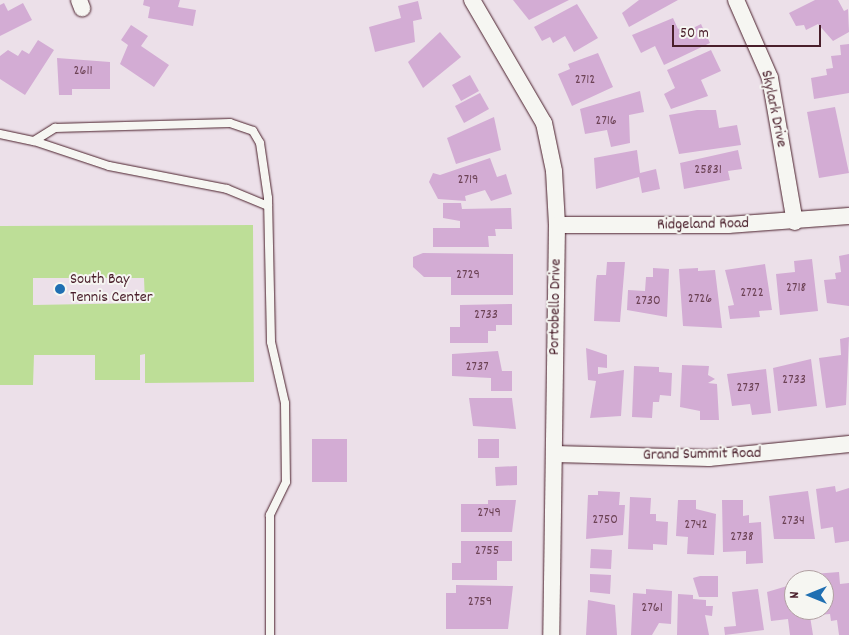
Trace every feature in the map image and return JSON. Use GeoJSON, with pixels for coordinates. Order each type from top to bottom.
{"type":"FeatureCollection","features":[{"type":"Feature","properties":{"kind":"street","name":"Portobello Drive"},"geometry":{"type":"LineString","coordinates":[[472,0],[544,123],[557,225],[550,635]]}},
{"type":"Feature","properties":{"kind":"street","name":"Skylark Drive"},"geometry":{"type":"LineString","coordinates":[[736,0],[770,78],[795,222]]}},
{"type":"Feature","properties":{"kind":"street","name":"Ridgeland Road"},"geometry":{"type":"LineString","coordinates":[[557,225],[795,222],[849,216]]}},
{"type":"Feature","properties":{"kind":"street","name":"Grand Summit Road"},"geometry":{"type":"LineString","coordinates":[[554,454],[709,458],[849,444]]}},
{"type":"Feature","properties":{"kind":"lane"},"geometry":{"type":"LineString","coordinates":[[34,140],[55,128],[242,125],[260,143],[268,206],[271,342],[285,403],[286,482],[270,515],[270,635]]}},
{"type":"Feature","properties":{"kind":"lane"},"geometry":{"type":"LineString","coordinates":[[0,134],[34,140],[109,166],[227,189],[268,206]]}},
{"type":"Feature","properties":{"kind":"green space"},"geometry":{"type":"Polygon","coordinates":[[[253,225],[254,382],[145,383],[145,354],[140,355],[140,380],[95,380],[95,355],[34,355],[33,385],[0,385],[0,226],[253,225]],[[33,278],[33,305],[145,303],[144,278],[33,278]]]}},
{"type":"Feature","properties":{"kind":"building"},"geometry":{"type":"Polygon","coordinates":[[[144,0],[180,0],[178,7],[196,10],[193,26],[148,18],[150,7],[143,5],[144,0]]]}},
{"type":"Feature","properties":{"kind":"building"},"geometry":{"type":"Polygon","coordinates":[[[513,0],[569,0],[529,20],[513,0]]]}},
{"type":"Feature","properties":{"kind":"building"},"geometry":{"type":"Polygon","coordinates":[[[639,0],[678,0],[629,27],[622,13],[639,0]]]}},
{"type":"Feature","properties":{"kind":"building"},"geometry":{"type":"Polygon","coordinates":[[[815,0],[838,0],[844,11],[848,9],[849,32],[833,41],[818,24],[806,30],[804,25],[796,26],[789,13],[815,0]]]}},
{"type":"Feature","properties":{"kind":"building"},"geometry":{"type":"Polygon","coordinates":[[[418,1],[422,19],[413,21],[415,42],[375,52],[369,27],[401,18],[398,6],[418,1]]]}},
{"type":"Feature","properties":{"kind":"building"},"geometry":{"type":"Polygon","coordinates":[[[4,3],[8,11],[23,3],[32,20],[0,36],[0,5],[4,3]]]}},
{"type":"Feature","properties":{"kind":"building"},"geometry":{"type":"Polygon","coordinates":[[[577,4],[598,38],[574,52],[565,36],[553,43],[550,37],[542,41],[534,27],[577,4]]]}},
{"type":"Feature","properties":{"kind":"building"},"geometry":{"type":"Polygon","coordinates":[[[673,18],[678,29],[685,26],[687,31],[701,24],[710,43],[664,65],[655,46],[641,53],[632,35],[673,18]]]}},
{"type":"Feature","properties":{"kind":"building"},"geometry":{"type":"Polygon","coordinates":[[[131,25],[148,36],[141,46],[169,65],[154,87],[120,64],[128,45],[121,40],[131,25]]]}},
{"type":"Feature","properties":{"kind":"building"},"geometry":{"type":"Polygon","coordinates":[[[440,32],[461,57],[423,88],[408,62],[440,32]]]}},
{"type":"Feature","properties":{"kind":"building"},"geometry":{"type":"Polygon","coordinates":[[[38,40],[54,50],[25,95],[0,79],[0,56],[8,50],[18,56],[22,50],[29,54],[38,40]]]}},
{"type":"Feature","properties":{"kind":"building"},"geometry":{"type":"Polygon","coordinates":[[[849,44],[849,93],[814,99],[811,78],[827,75],[826,69],[833,68],[831,56],[841,55],[840,45],[849,44]]]}},
{"type":"Feature","properties":{"kind":"building"},"geometry":{"type":"Polygon","coordinates":[[[711,50],[721,71],[701,80],[708,96],[671,109],[664,94],[675,88],[667,70],[711,50]]]}},
{"type":"Feature","properties":{"kind":"building"},"geometry":{"type":"Polygon","coordinates":[[[598,53],[613,87],[572,106],[558,74],[570,69],[568,64],[598,53]]]}},
{"type":"Feature","properties":{"kind":"building"},"geometry":{"type":"Polygon","coordinates":[[[57,58],[110,62],[110,89],[72,89],[72,95],[59,95],[57,58]]]}},
{"type":"Feature","properties":{"kind":"building"},"geometry":{"type":"Polygon","coordinates":[[[470,75],[479,91],[461,101],[452,85],[470,75]]]}},
{"type":"Feature","properties":{"kind":"building"},"geometry":{"type":"Polygon","coordinates":[[[640,91],[644,112],[629,115],[630,143],[611,147],[607,130],[585,134],[580,109],[640,91]]]}},
{"type":"Feature","properties":{"kind":"building"},"geometry":{"type":"Polygon","coordinates":[[[480,93],[489,109],[464,123],[455,106],[480,93]]]}},
{"type":"Feature","properties":{"kind":"building"},"geometry":{"type":"Polygon","coordinates":[[[835,107],[849,173],[819,178],[807,112],[835,107]]]}},
{"type":"Feature","properties":{"kind":"building"},"geometry":{"type":"Polygon","coordinates":[[[697,110],[716,110],[719,128],[737,125],[741,145],[679,154],[669,115],[697,110]]]}},
{"type":"Feature","properties":{"kind":"building"},"geometry":{"type":"Polygon","coordinates":[[[494,117],[501,150],[456,164],[447,138],[494,117]]]}},
{"type":"Feature","properties":{"kind":"building"},"geometry":{"type":"Polygon","coordinates":[[[637,150],[640,173],[656,169],[660,189],[642,193],[639,177],[596,189],[594,158],[637,150]]]}},
{"type":"Feature","properties":{"kind":"building"},"geometry":{"type":"Polygon","coordinates":[[[738,150],[742,169],[728,171],[730,180],[684,189],[680,163],[738,150]]]}},
{"type":"Feature","properties":{"kind":"building"},"geometry":{"type":"Polygon","coordinates":[[[490,158],[497,177],[506,174],[512,194],[491,201],[485,190],[465,196],[466,201],[438,199],[429,182],[433,173],[440,175],[490,158]]]}},
{"type":"Feature","properties":{"kind":"building"},"geometry":{"type":"Polygon","coordinates":[[[443,203],[461,203],[462,209],[511,208],[512,229],[495,229],[496,236],[488,236],[489,247],[433,247],[433,228],[460,228],[460,221],[443,218],[443,203]]]}},
{"type":"Feature","properties":{"kind":"building"},"geometry":{"type":"Polygon","coordinates":[[[423,253],[513,254],[513,295],[451,295],[451,277],[424,277],[413,267],[413,257],[423,253]]]}},
{"type":"Feature","properties":{"kind":"building"},"geometry":{"type":"Polygon","coordinates":[[[849,254],[849,306],[827,303],[824,280],[836,279],[835,273],[841,272],[839,256],[849,254]]]}},
{"type":"Feature","properties":{"kind":"building"},"geometry":{"type":"Polygon","coordinates":[[[812,259],[818,311],[780,315],[776,274],[795,272],[794,261],[812,259]]]}},
{"type":"Feature","properties":{"kind":"building"},"geometry":{"type":"Polygon","coordinates":[[[607,262],[625,262],[620,322],[594,321],[597,275],[606,275],[607,262]]]}},
{"type":"Feature","properties":{"kind":"building"},"geometry":{"type":"Polygon","coordinates":[[[765,264],[772,310],[759,311],[760,317],[730,319],[728,306],[734,305],[725,270],[765,264]]]}},
{"type":"Feature","properties":{"kind":"building"},"geometry":{"type":"Polygon","coordinates":[[[653,268],[669,269],[667,317],[627,310],[628,290],[645,291],[646,277],[653,277],[653,268]]]}},
{"type":"Feature","properties":{"kind":"building"},"geometry":{"type":"Polygon","coordinates":[[[698,268],[698,271],[715,270],[722,328],[683,326],[679,269],[698,268]]]}},
{"type":"Feature","properties":{"kind":"building"},"geometry":{"type":"Polygon","coordinates":[[[512,304],[512,325],[496,325],[496,331],[488,331],[488,343],[450,343],[450,327],[460,327],[460,305],[512,304]]]}},
{"type":"Feature","properties":{"kind":"building"},"geometry":{"type":"Polygon","coordinates":[[[849,337],[846,405],[826,408],[819,358],[841,355],[840,339],[849,337]]]}},
{"type":"Feature","properties":{"kind":"building"},"geometry":{"type":"Polygon","coordinates":[[[586,348],[607,355],[607,368],[598,367],[598,374],[624,370],[621,416],[590,418],[596,381],[588,380],[586,348]]]}},
{"type":"Feature","properties":{"kind":"building"},"geometry":{"type":"Polygon","coordinates":[[[498,351],[502,371],[512,371],[512,391],[491,391],[491,378],[452,376],[452,354],[498,351]]]}},
{"type":"Feature","properties":{"kind":"building"},"geometry":{"type":"Polygon","coordinates":[[[811,359],[817,406],[778,411],[773,368],[811,359]]]}},
{"type":"Feature","properties":{"kind":"building"},"geometry":{"type":"Polygon","coordinates":[[[682,365],[709,366],[708,375],[715,379],[708,383],[717,384],[719,420],[700,420],[700,411],[680,407],[682,365]]]}},
{"type":"Feature","properties":{"kind":"building"},"geometry":{"type":"Polygon","coordinates":[[[634,366],[659,367],[659,372],[672,373],[671,396],[660,395],[659,402],[653,402],[652,418],[632,417],[634,366]]]}},
{"type":"Feature","properties":{"kind":"building"},"geometry":{"type":"Polygon","coordinates":[[[766,369],[771,413],[752,415],[750,404],[732,406],[727,374],[766,369]]]}},
{"type":"Feature","properties":{"kind":"building"},"geometry":{"type":"Polygon","coordinates":[[[469,398],[512,398],[516,429],[473,426],[469,398]]]}},
{"type":"Feature","properties":{"kind":"building"},"geometry":{"type":"Polygon","coordinates":[[[312,439],[347,439],[347,482],[312,482],[312,439]]]}},
{"type":"Feature","properties":{"kind":"building"},"geometry":{"type":"Polygon","coordinates":[[[478,439],[499,439],[499,458],[478,458],[478,439]]]}},
{"type":"Feature","properties":{"kind":"building"},"geometry":{"type":"Polygon","coordinates":[[[517,466],[517,485],[496,486],[495,467],[517,466]]]}},
{"type":"Feature","properties":{"kind":"building"},"geometry":{"type":"Polygon","coordinates":[[[835,486],[836,492],[849,488],[849,541],[835,543],[833,527],[821,529],[816,489],[835,486]]]}},
{"type":"Feature","properties":{"kind":"building"},"geometry":{"type":"Polygon","coordinates":[[[598,491],[620,492],[619,505],[625,505],[623,535],[586,539],[588,495],[598,495],[598,491]]]}},
{"type":"Feature","properties":{"kind":"building"},"geometry":{"type":"Polygon","coordinates":[[[808,491],[815,539],[774,539],[769,496],[808,491]]]}},
{"type":"Feature","properties":{"kind":"building"},"geometry":{"type":"Polygon","coordinates":[[[630,497],[651,498],[650,514],[656,514],[656,521],[668,522],[667,545],[653,544],[653,550],[628,549],[630,497]]]}},
{"type":"Feature","properties":{"kind":"building"},"geometry":{"type":"Polygon","coordinates":[[[488,500],[516,500],[512,532],[461,532],[461,504],[488,504],[488,500]]]}},
{"type":"Feature","properties":{"kind":"building"},"geometry":{"type":"Polygon","coordinates":[[[678,500],[696,500],[696,509],[716,514],[714,555],[687,554],[688,537],[676,536],[678,500]]]}},
{"type":"Feature","properties":{"kind":"building"},"geometry":{"type":"Polygon","coordinates":[[[722,500],[743,500],[743,516],[749,515],[749,523],[761,522],[763,563],[746,564],[746,551],[723,552],[722,500]]]}},
{"type":"Feature","properties":{"kind":"building"},"geometry":{"type":"Polygon","coordinates":[[[461,541],[512,541],[512,561],[497,561],[497,580],[452,580],[452,563],[461,563],[461,541]]]}},
{"type":"Feature","properties":{"kind":"building"},"geometry":{"type":"Polygon","coordinates":[[[591,549],[612,550],[611,569],[590,568],[591,549]]]}},
{"type":"Feature","properties":{"kind":"building"},"geometry":{"type":"Polygon","coordinates":[[[834,572],[839,572],[840,584],[849,583],[849,635],[839,635],[837,620],[831,621],[834,620],[834,572]]]}},
{"type":"Feature","properties":{"kind":"building"},"geometry":{"type":"Polygon","coordinates":[[[590,574],[611,575],[610,594],[590,592],[590,574]]]}},
{"type":"Feature","properties":{"kind":"building"},"geometry":{"type":"Polygon","coordinates":[[[718,576],[718,597],[699,597],[693,578],[718,576]]]}},
{"type":"Feature","properties":{"kind":"building"},"geometry":{"type":"Polygon","coordinates":[[[456,585],[513,586],[508,629],[446,629],[446,593],[456,593],[456,585]]]}},
{"type":"Feature","properties":{"kind":"building"},"geometry":{"type":"Polygon","coordinates":[[[784,587],[784,619],[771,621],[767,592],[784,587]]]}},
{"type":"Feature","properties":{"kind":"building"},"geometry":{"type":"Polygon","coordinates":[[[646,589],[672,591],[671,624],[659,623],[652,635],[631,635],[633,593],[646,594],[646,589]]]}},
{"type":"Feature","properties":{"kind":"building"},"geometry":{"type":"Polygon","coordinates":[[[758,589],[764,630],[725,635],[724,627],[736,626],[732,592],[758,589]]]}},
{"type":"Feature","properties":{"kind":"building"},"geometry":{"type":"Polygon","coordinates":[[[678,594],[693,595],[693,599],[706,600],[706,606],[713,606],[712,616],[705,615],[709,635],[677,635],[678,594]]]}},
{"type":"Feature","properties":{"kind":"building"},"geometry":{"type":"Polygon","coordinates":[[[588,600],[615,605],[617,635],[586,635],[588,600]]]}},
{"type":"Feature","properties":{"kind":"building"},"geometry":{"type":"Polygon","coordinates":[[[788,620],[811,620],[813,635],[790,635],[788,620]]]}},
{"type":"Feature","properties":{"kind":"place","name":"South Bay Tennis Center"},"geometry":{"type":"Point","coordinates":[60,289]}}]}
